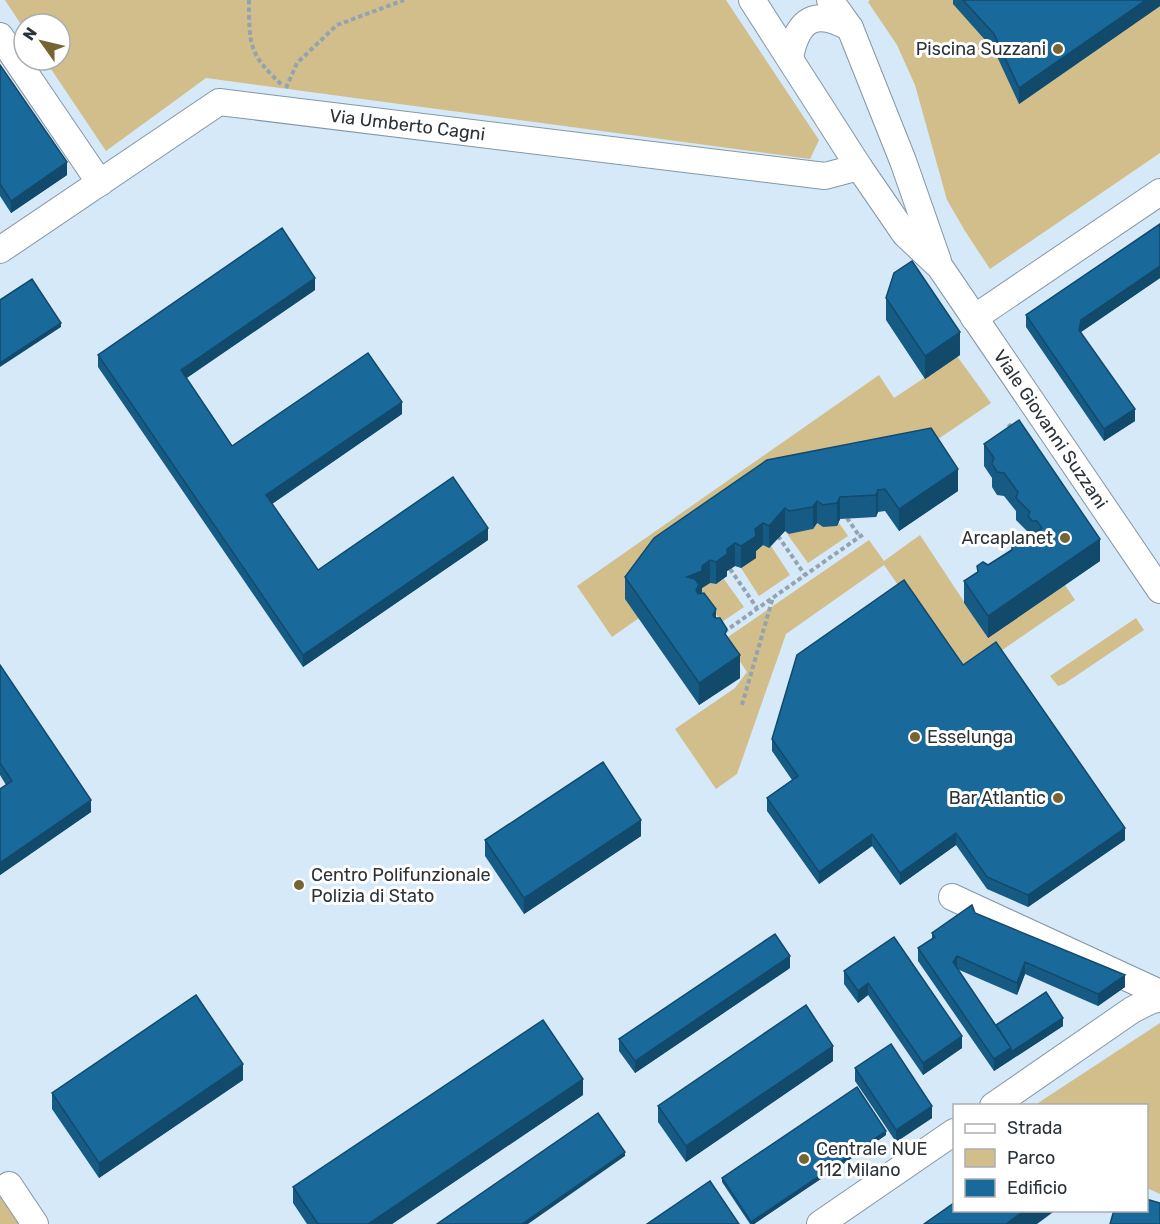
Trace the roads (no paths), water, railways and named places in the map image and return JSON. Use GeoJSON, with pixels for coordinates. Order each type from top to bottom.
{"type":"FeatureCollection","features":[{"type":"Feature","properties":{"kind":"street","name":"Viale Giovanni Suzzani"},"geometry":{"type":"LineString","coordinates":[[752,0],[859,167],[905,234],[940,267],[1160,590]]}},
{"type":"Feature","properties":{"kind":"street","name":"Viale Giovanni Suzzani"},"geometry":{"type":"LineString","coordinates":[[830,0],[850,28],[903,161],[940,267]]}},
{"type":"Feature","properties":{"kind":"street"},"geometry":{"type":"LineString","coordinates":[[790,57],[794,39],[806,21],[817,17],[833,18],[850,28]]}},
{"type":"Feature","properties":{"kind":"street"},"geometry":{"type":"LineString","coordinates":[[0,36],[99,183]]}},
{"type":"Feature","properties":{"kind":"street","name":"Via Umberto Cagni"},"geometry":{"type":"LineString","coordinates":[[0,250],[219,102],[825,176],[859,167]]}},
{"type":"Feature","properties":{"kind":"street"},"geometry":{"type":"LineString","coordinates":[[974,318],[1160,192]]}},
{"type":"Feature","properties":{"kind":"street"},"geometry":{"type":"LineString","coordinates":[[952,897],[1160,993]]}},
{"type":"Feature","properties":{"kind":"street"},"geometry":{"type":"LineString","coordinates":[[996,1104],[1132,1010],[1152,1000],[1160,999]]}},
{"type":"Feature","properties":{"kind":"street"},"geometry":{"type":"LineString","coordinates":[[820,1224],[953,1133]]}},
{"type":"Feature","properties":{"kind":"street"},"geometry":{"type":"LineString","coordinates":[[9,1185],[35,1224]]}},
{"type":"Feature","properties":{"kind":"place","name":"Piscina Suzzani"},"geometry":{"type":"Point","coordinates":[1058,49]}},
{"type":"Feature","properties":{"kind":"place","name":"Arcaplanet"},"geometry":{"type":"Point","coordinates":[1065,538]}},
{"type":"Feature","properties":{"kind":"place","name":"Esselunga"},"geometry":{"type":"Point","coordinates":[915,737]}},
{"type":"Feature","properties":{"kind":"place","name":"Bar Atlantic"},"geometry":{"type":"Point","coordinates":[1058,798]}},
{"type":"Feature","properties":{"kind":"place","name":"Centro Polifunzionale Polizia di Stato"},"geometry":{"type":"Point","coordinates":[299,885]}},
{"type":"Feature","properties":{"kind":"place","name":"Centrale NUE 112 Milano"},"geometry":{"type":"Point","coordinates":[804,1159]}}]}
